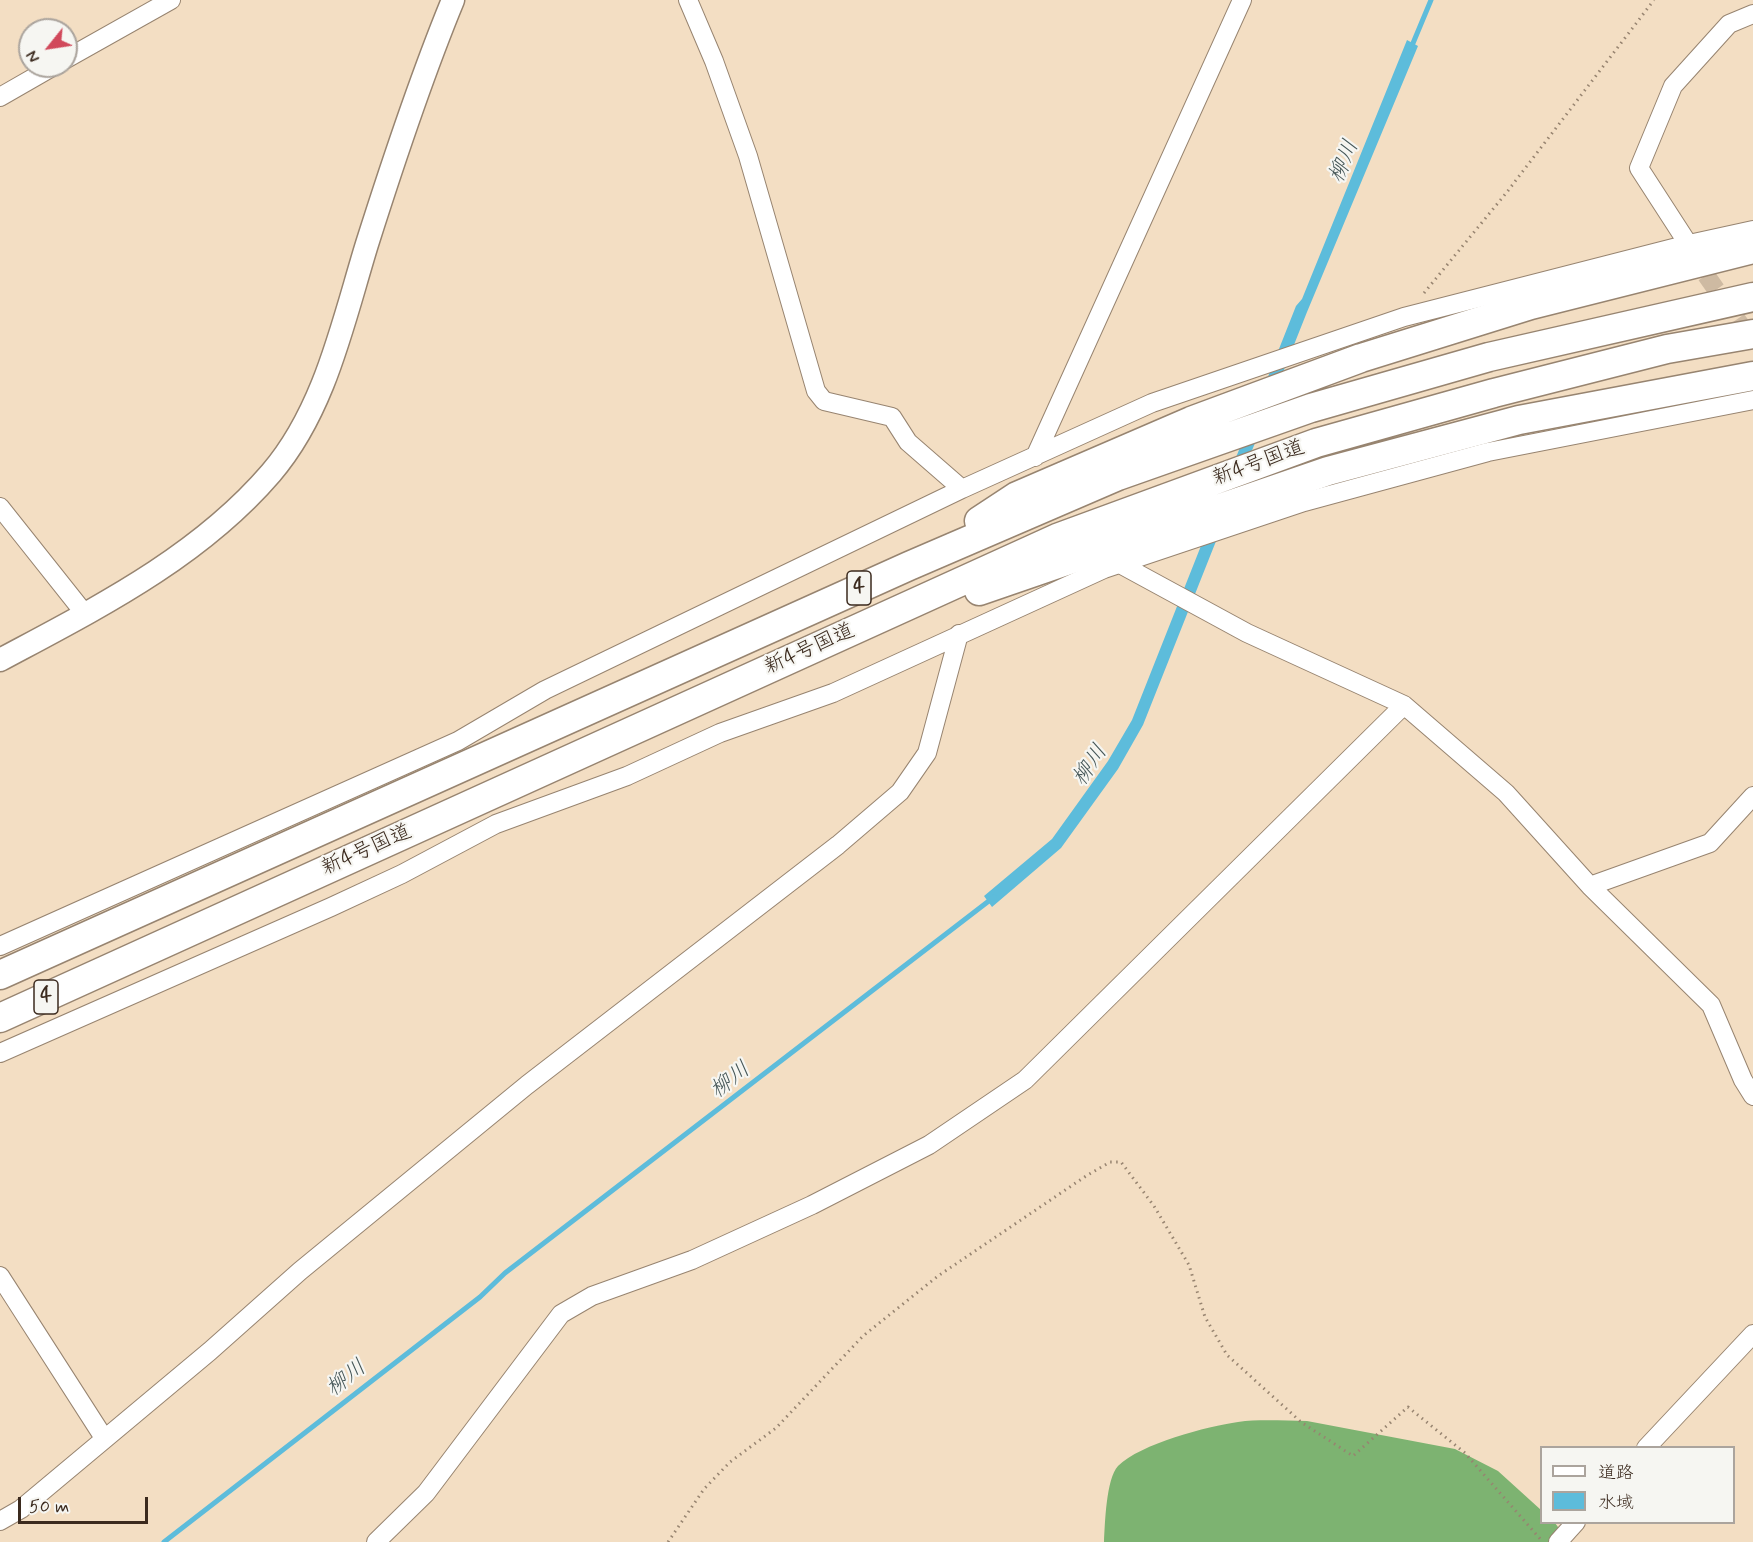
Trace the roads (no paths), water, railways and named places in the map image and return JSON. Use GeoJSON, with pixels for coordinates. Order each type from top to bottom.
{"type":"FeatureCollection","features":[{"type":"Feature","properties":{"kind":"highway"},"geometry":{"type":"LineString","coordinates":[[909,566],[1017,496],[1191,421],[1384,351],[1531,305],[1698,260],[1753,249]]}},
{"type":"Feature","properties":{"kind":"highway","name":"新4号国道"},"geometry":{"type":"LineString","coordinates":[[0,975],[909,566],[1118,476],[1311,408],[1489,357],[1753,297]]}},
{"type":"Feature","properties":{"kind":"highway","name":"新4号国道"},"geometry":{"type":"LineString","coordinates":[[0,1018],[1058,538],[1316,443],[1494,393],[1655,352],[1753,334]]}},
{"type":"Feature","properties":{"kind":"highway"},"geometry":{"type":"LineString","coordinates":[[832,640],[1328,471],[1519,420],[1753,376]]}},
{"type":"Feature","properties":{"kind":"street"},"geometry":{"type":"LineString","coordinates":[[78,52],[171,0]]}},
{"type":"Feature","properties":{"kind":"street"},"geometry":{"type":"LineString","coordinates":[[0,660],[119,596],[207,536],[271,473],[303,428],[326,371],[389,175],[453,0]]}},
{"type":"Feature","properties":{"kind":"street"},"geometry":{"type":"LineString","coordinates":[[688,0],[714,61],[748,156],[816,391],[824,401],[892,417],[908,442],[962,489]]}},
{"type":"Feature","properties":{"kind":"street"},"geometry":{"type":"LineString","coordinates":[[1035,457],[1242,0]]}},
{"type":"Feature","properties":{"kind":"street"},"geometry":{"type":"LineString","coordinates":[[1698,260],[1639,168],[1673,87],[1729,24],[1753,14]]}},
{"type":"Feature","properties":{"kind":"street"},"geometry":{"type":"LineString","coordinates":[[0,97],[33,78]]}},
{"type":"Feature","properties":{"kind":"street"},"geometry":{"type":"LineString","coordinates":[[0,946],[458,741],[545,690],[962,489],[1152,403],[1404,317],[1698,260],[1753,230]]}},
{"type":"Feature","properties":{"kind":"street"},"geometry":{"type":"LineString","coordinates":[[0,1053],[331,907],[402,874],[496,824],[627,776],[720,733],[833,693],[959,634],[1120,564],[1304,502],[1488,452],[1753,400]]}},
{"type":"Feature","properties":{"kind":"street"},"geometry":{"type":"LineString","coordinates":[[0,507],[85,614]]}},
{"type":"Feature","properties":{"kind":"street"},"geometry":{"type":"LineString","coordinates":[[1120,564],[1247,633],[1404,705],[1506,793],[1590,886],[1711,1005],[1743,1080],[1753,1096]]}},
{"type":"Feature","properties":{"kind":"street"},"geometry":{"type":"LineString","coordinates":[[0,1521],[21,1509],[210,1351],[300,1271],[518,1092],[838,844],[900,792],[927,753],[959,634]]}},
{"type":"Feature","properties":{"kind":"street"},"geometry":{"type":"LineString","coordinates":[[376,1542],[426,1492],[561,1314],[592,1296],[692,1260],[812,1205],[929,1145],[1025,1080],[1404,705]]}},
{"type":"Feature","properties":{"kind":"street"},"geometry":{"type":"LineString","coordinates":[[1590,886],[1710,843],[1753,795]]}},
{"type":"Feature","properties":{"kind":"street"},"geometry":{"type":"LineString","coordinates":[[0,1276],[104,1438]]}},
{"type":"Feature","properties":{"kind":"street"},"geometry":{"type":"LineString","coordinates":[[1648,1446],[1753,1334]]}},
{"type":"Feature","properties":{"kind":"street"},"geometry":{"type":"LineString","coordinates":[[1558,1542],[1574,1524]]}},
{"type":"Feature","properties":{"kind":"water"},"geometry":{"type":"Polygon","coordinates":[[[1407,40],[1418,46],[1307,312],[1143,725],[1118,769],[1061,848],[992,907],[984,896],[1052,839],[1108,761],[1132,720],[1296,306],[1302,299],[1407,40]]]}},
{"type":"Feature","properties":{"kind":"waterway","name":"柳川"},"geometry":{"type":"LineString","coordinates":[[1411,48],[1431,0]]}},
{"type":"Feature","properties":{"kind":"waterway","name":"柳川"},"geometry":{"type":"LineString","coordinates":[[164,1542],[480,1297],[505,1273],[994,897]]}},
{"type":"Feature","properties":{"kind":"tunnel"},"geometry":{"type":"LineString","coordinates":[[1706,275],[1752,341]]}}]}
